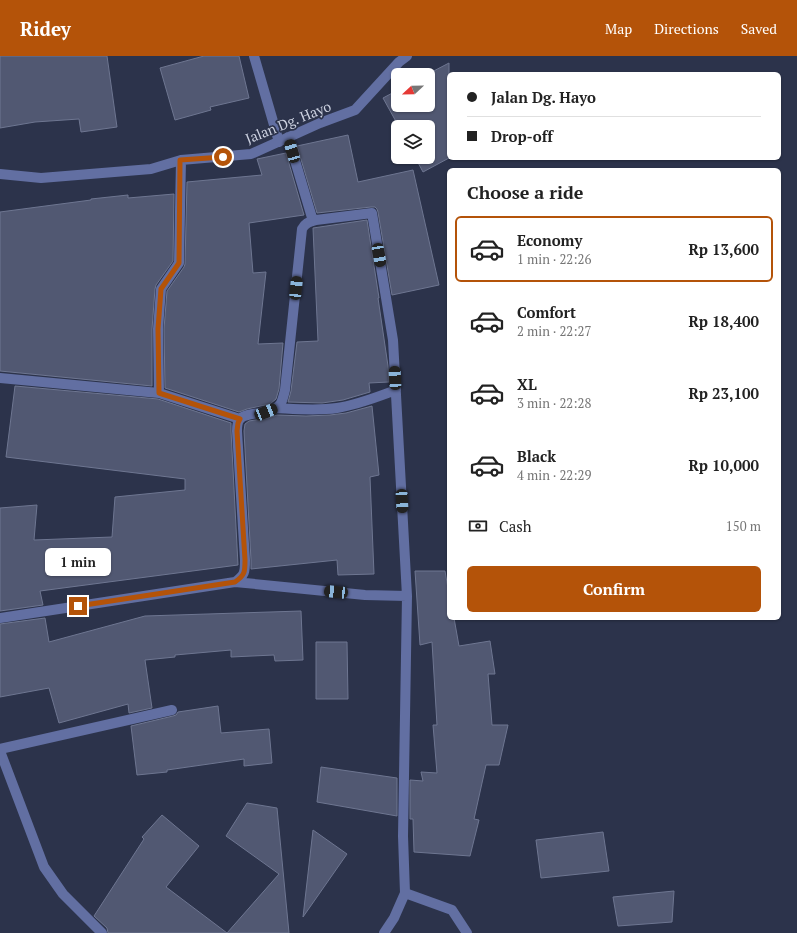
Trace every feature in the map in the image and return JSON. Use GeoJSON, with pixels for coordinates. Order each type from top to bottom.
{"type":"FeatureCollection","features":[{"type":"Feature","properties":{"kind":"street"},"geometry":{"type":"LineString","coordinates":[[254,56],[312,221]]}},
{"type":"Feature","properties":{"kind":"street","name":"Jalan Dg. Hayo"},"geometry":{"type":"LineString","coordinates":[[0,174],[41,178],[151,169],[180,160],[251,154],[320,123],[355,110],[403,59]]}},
{"type":"Feature","properties":{"kind":"street"},"geometry":{"type":"LineString","coordinates":[[159,393],[158,329],[161,289],[179,263],[180,160]]}},
{"type":"Feature","properties":{"kind":"street"},"geometry":{"type":"LineString","coordinates":[[235,582],[241,578],[244,573],[245,566],[237,431],[238,423],[240,419],[245,416],[266,412],[276,408],[281,403],[285,390],[302,229],[312,221],[372,213],[393,340],[407,596],[403,836],[405,893],[394,918],[384,933]]}},
{"type":"Feature","properties":{"kind":"street"},"geometry":{"type":"LineString","coordinates":[[0,378],[159,393],[240,419]]}},
{"type":"Feature","properties":{"kind":"street"},"geometry":{"type":"LineString","coordinates":[[276,408],[315,410],[337,408],[357,404],[396,390]]}},
{"type":"Feature","properties":{"kind":"street"},"geometry":{"type":"LineString","coordinates":[[0,618],[235,582],[365,595],[407,596]]}},
{"type":"Feature","properties":{"kind":"street"},"geometry":{"type":"LineString","coordinates":[[102,933],[63,894],[44,868],[0,750],[172,710]]}},
{"type":"Feature","properties":{"kind":"street"},"geometry":{"type":"LineString","coordinates":[[405,893],[452,910],[467,933]]}},
{"type":"Feature","properties":{"kind":"building"},"geometry":{"type":"Polygon","coordinates":[[[0,56],[107,56],[117,127],[81,132],[79,119],[35,122],[0,128],[0,56]]]}},
{"type":"Feature","properties":{"kind":"building"},"geometry":{"type":"Polygon","coordinates":[[[204,56],[239,56],[249,98],[210,107],[211,110],[175,120],[160,68],[204,56]]]}},
{"type":"Feature","properties":{"kind":"building"},"geometry":{"type":"Polygon","coordinates":[[[449,63],[449,72],[447,72],[447,159],[423,172],[419,164],[435,164],[435,120],[395,120],[383,98],[391,94],[391,112],[435,112],[435,70],[449,63]]]}},
{"type":"Feature","properties":{"kind":"building"},"geometry":{"type":"Polygon","coordinates":[[[348,135],[358,182],[413,170],[439,285],[392,295],[378,212],[375,207],[317,213],[297,146],[348,135]]]}},
{"type":"Feature","properties":{"kind":"building"},"geometry":{"type":"Polygon","coordinates":[[[286,153],[304,215],[249,223],[253,273],[266,272],[258,344],[283,343],[279,389],[276,399],[270,404],[239,412],[165,388],[164,329],[167,291],[185,264],[187,182],[262,175],[257,159],[286,153]]]}},
{"type":"Feature","properties":{"kind":"building"},"geometry":{"type":"Polygon","coordinates":[[[174,194],[173,261],[156,285],[155,289],[152,329],[152,386],[0,371],[0,212],[128,195],[128,198],[174,194]]]}},
{"type":"Feature","properties":{"kind":"building"},"geometry":{"type":"Polygon","coordinates":[[[367,220],[379,298],[389,382],[369,383],[370,392],[343,400],[322,403],[288,402],[291,391],[297,342],[318,341],[313,228],[367,220]]]}},
{"type":"Feature","properties":{"kind":"building"},"geometry":{"type":"Polygon","coordinates":[[[15,386],[158,399],[231,423],[238,565],[40,591],[43,605],[0,611],[0,508],[37,505],[34,540],[112,537],[115,497],[185,490],[185,479],[6,457],[15,386]]]}},
{"type":"Feature","properties":{"kind":"building"},"geometry":{"type":"Polygon","coordinates":[[[372,406],[379,475],[370,477],[374,574],[338,575],[337,560],[251,569],[244,431],[245,424],[249,421],[277,415],[330,415],[346,413],[372,406]]]}},
{"type":"Feature","properties":{"kind":"building"},"geometry":{"type":"Polygon","coordinates":[[[415,571],[445,571],[447,582],[447,620],[454,620],[459,646],[490,641],[495,674],[488,674],[492,725],[508,725],[499,765],[486,765],[474,819],[479,820],[470,856],[414,852],[413,819],[410,819],[410,780],[423,781],[421,772],[437,773],[433,725],[437,725],[432,642],[420,645],[415,571]]]}},
{"type":"Feature","properties":{"kind":"building"},"geometry":{"type":"Polygon","coordinates":[[[301,611],[303,660],[275,661],[274,655],[231,657],[231,650],[175,655],[175,657],[145,660],[152,708],[129,713],[128,704],[59,723],[49,688],[0,697],[0,624],[45,618],[49,642],[145,616],[301,611]]]}},
{"type":"Feature","properties":{"kind":"building"},"geometry":{"type":"Polygon","coordinates":[[[316,642],[347,642],[348,699],[316,699],[316,642]]]}},
{"type":"Feature","properties":{"kind":"building"},"geometry":{"type":"Polygon","coordinates":[[[218,706],[221,733],[269,729],[272,763],[244,766],[244,759],[167,770],[167,772],[137,775],[131,726],[173,716],[178,712],[218,706]]]}},
{"type":"Feature","properties":{"kind":"building"},"geometry":{"type":"Polygon","coordinates":[[[321,767],[397,778],[397,816],[317,802],[321,767]]]}},
{"type":"Feature","properties":{"kind":"building"},"geometry":{"type":"Polygon","coordinates":[[[247,803],[277,808],[289,933],[227,933],[279,874],[226,836],[247,803]]]}},
{"type":"Feature","properties":{"kind":"building"},"geometry":{"type":"Polygon","coordinates":[[[162,815],[199,846],[166,887],[227,933],[108,933],[107,928],[94,916],[144,839],[142,837],[162,815]]]}},
{"type":"Feature","properties":{"kind":"building"},"geometry":{"type":"Polygon","coordinates":[[[313,830],[347,854],[303,917],[313,830]]]}},
{"type":"Feature","properties":{"kind":"building"},"geometry":{"type":"Polygon","coordinates":[[[603,832],[609,871],[541,878],[536,840],[603,832]]]}},
{"type":"Feature","properties":{"kind":"building"},"geometry":{"type":"Polygon","coordinates":[[[674,891],[672,922],[618,926],[613,897],[674,891]]]}},
{"type":"Feature","properties":{"kind":"route"},"geometry":{"type":"LineString","coordinates":[[78,606],[235,582],[241,578],[244,573],[245,560],[237,431],[240,419],[159,393],[158,329],[161,289],[179,263],[180,160],[223,157]]}}]}
